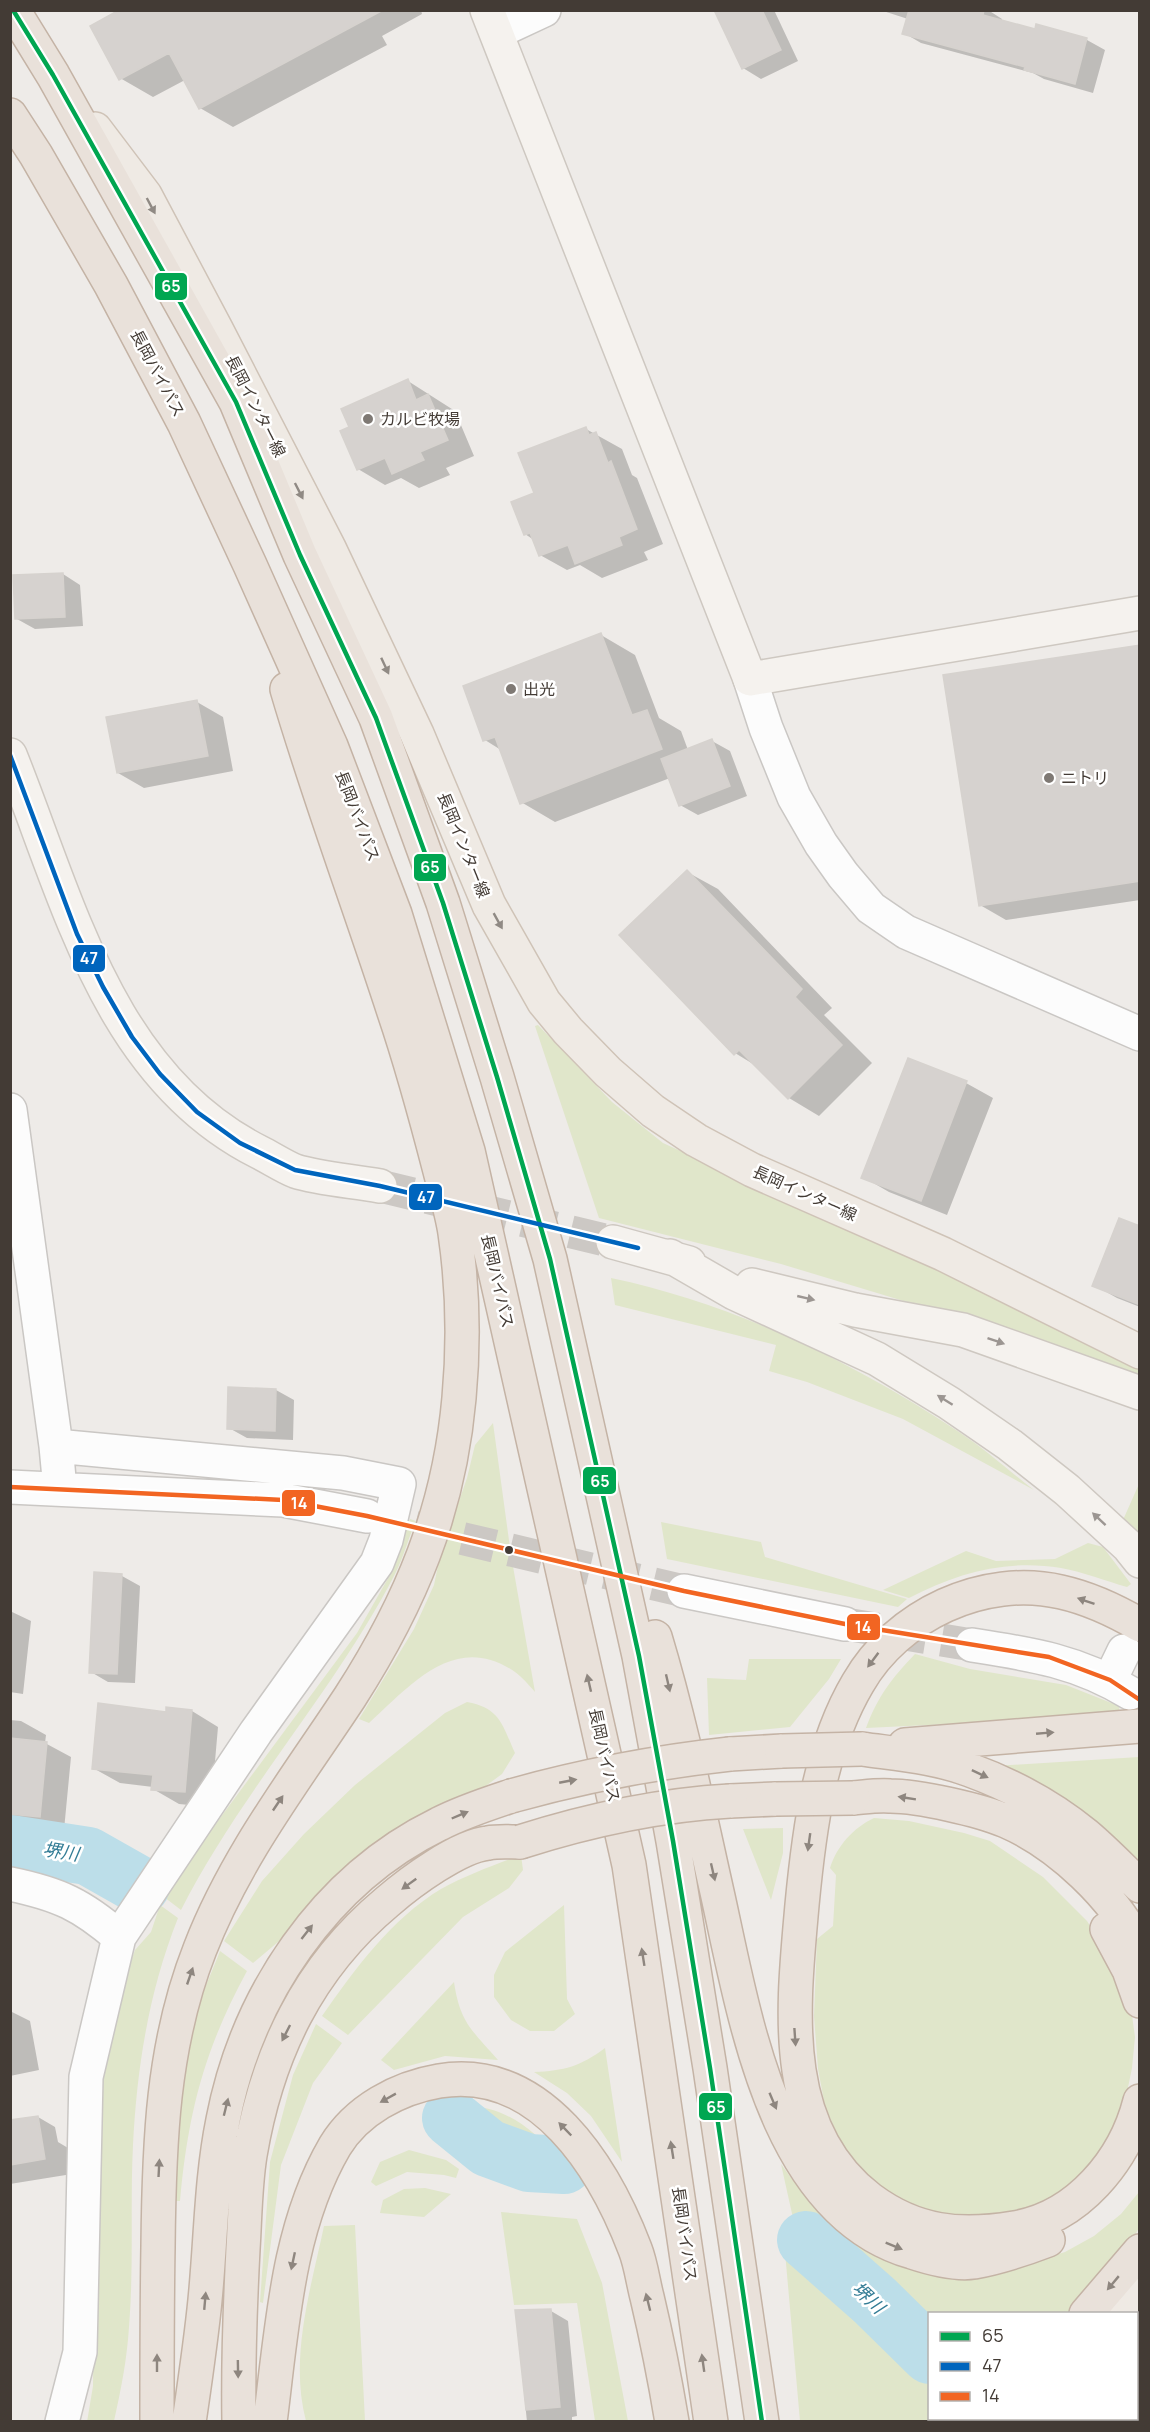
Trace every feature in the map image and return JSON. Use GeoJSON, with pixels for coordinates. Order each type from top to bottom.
{"type":"FeatureCollection","features":[{"type":"Feature","properties":{"kind":"highway"},"geometry":{"type":"LineString","coordinates":[[13,10],[53,75],[236,402],[300,555],[376,718],[443,903],[550,1259],[635,1635],[673,1841],[710,2068],[762,2421]]}},
{"type":"Feature","properties":{"kind":"highway","name":"長岡バイパス"},"geometry":{"type":"LineString","coordinates":[[10,115],[36,155],[111,285],[184,423],[331,746],[395,914],[468,1151],[629,1864],[711,2421]]}},
{"type":"Feature","properties":{"kind":"highway"},"geometry":{"type":"LineString","coordinates":[[157,2421],[161,2130],[172,2043],[184,1994],[199,1949],[218,1905],[239,1866],[261,1828],[352,1694],[379,1649],[422,1561],[438,1517],[460,1395],[461,1311],[454,1228],[421,1094],[305,748],[250,565]]}},
{"type":"Feature","properties":{"kind":"highway"},"geometry":{"type":"LineString","coordinates":[[605,1510],[627,1544],[664,1666],[747,2024],[760,2067],[778,2113],[812,2179],[840,2212],[874,2238],[935,2259],[972,2262],[1041,2242],[1066,2232],[1090,2216],[1133,2173],[1140,2161]]}},
{"type":"Feature","properties":{"kind":"highway"},"geometry":{"type":"LineString","coordinates":[[1132,1638],[1094,1603],[1061,1592],[1027,1588],[993,1590],[959,1599],[928,1613],[877,1654],[858,1682],[847,1704],[824,1771],[814,1811],[798,1948],[795,2024],[801,2082],[809,2111],[821,2142],[839,2170],[882,2208],[936,2231],[991,2232],[1022,2227],[1051,2216],[1094,2185],[1115,2160],[1127,2137],[1140,2101]]}},
{"type":"Feature","properties":{"kind":"highway"},"geometry":{"type":"LineString","coordinates":[[189,2421],[199,2358],[216,2168],[223,2120],[243,2046],[259,2010],[296,1946],[319,1916],[373,1866],[403,1844],[439,1824],[511,1796],[554,1784],[671,1760],[730,1754],[862,1749],[1140,1726]]}},
{"type":"Feature","properties":{"kind":"highway"},"geometry":{"type":"LineString","coordinates":[[862,1749],[910,1756],[970,1769],[1022,1794],[1057,1813],[1087,1836],[1140,1886]]}},
{"type":"Feature","properties":{"kind":"highway"},"geometry":{"type":"LineString","coordinates":[[239,2421],[240,2300],[250,2157],[268,2076],[282,2040],[319,1973],[351,1935],[399,1891],[428,1870],[486,1843],[520,1842],[604,1818],[688,1803],[891,1796],[953,1807],[1007,1822],[1058,1854],[1089,1878],[1140,1949]]}},
{"type":"Feature","properties":{"kind":"highway"},"geometry":{"type":"LineString","coordinates":[[953,1807],[1018,1845],[1075,1889],[1113,1938],[1140,2001]]}},
{"type":"Feature","properties":{"kind":"highway"},"geometry":{"type":"LineString","coordinates":[[270,2421],[294,2258],[304,2218],[319,2177],[337,2144],[358,2118],[387,2098],[418,2084],[446,2080],[475,2080],[504,2088],[529,2099],[554,2117],[573,2137],[595,2167],[636,2250],[659,2348],[672,2421]]}},
{"type":"Feature","properties":{"kind":"highway"},"geometry":{"type":"LineString","coordinates":[[1087,2312],[1140,2251]]}},
{"type":"Feature","properties":{"kind":"main road","name":"長岡インター線"},"geometry":{"type":"LineString","coordinates":[[53,75],[146,195],[329,548],[417,734],[489,905],[544,1002],[568,1031],[608,1072],[653,1111],[696,1140],[752,1170],[943,1254],[1140,1352]]}},
{"type":"Feature","properties":{"kind":"main road"},"geometry":{"type":"LineString","coordinates":[[1115,2312],[1140,2290]]}},
{"type":"Feature","properties":{"kind":"street"},"geometry":{"type":"LineString","coordinates":[[544,10],[492,21],[750,679],[766,728],[794,797],[821,844],[871,908],[906,932],[1140,1035]]}},
{"type":"Feature","properties":{"kind":"street"},"geometry":{"type":"LineString","coordinates":[[750,679],[1140,613]]}},
{"type":"Feature","properties":{"kind":"street"},"geometry":{"type":"LineString","coordinates":[[10,755],[77,934],[103,987],[132,1037],[160,1074],[197,1112],[240,1143],[295,1170],[380,1186]]}},
{"type":"Feature","properties":{"kind":"street"},"geometry":{"type":"LineString","coordinates":[[10,1110],[60,1489]]}},
{"type":"Feature","properties":{"kind":"street"},"geometry":{"type":"LineString","coordinates":[[613,1242],[670,1256],[750,1284],[855,1310],[963,1330],[1140,1393]]}},
{"type":"Feature","properties":{"kind":"street"},"geometry":{"type":"LineString","coordinates":[[670,1256],[734,1293],[877,1359],[949,1402],[1068,1490],[1128,1546],[1140,1561]]}},
{"type":"Feature","properties":{"kind":"street"},"geometry":{"type":"LineString","coordinates":[[56,1446],[343,1473],[399,1484],[386,1540],[377,1563],[256,1732],[119,1937],[86,2077],[80,2352],[62,2421]]}},
{"type":"Feature","properties":{"kind":"street"},"geometry":{"type":"LineString","coordinates":[[10,1487],[283,1500],[367,1516]]}},
{"type":"Feature","properties":{"kind":"street"},"geometry":{"type":"LineString","coordinates":[[684,1591],[845,1624]]}},
{"type":"Feature","properties":{"kind":"street"},"geometry":{"type":"LineString","coordinates":[[972,1645],[1049,1658],[1120,1686],[1132,1638]]}},
{"type":"Feature","properties":{"kind":"street"},"geometry":{"type":"LineString","coordinates":[[10,1884],[70,1901],[96,1917],[119,1937]]}},
{"type":"Feature","properties":{"kind":"green space"},"geometry":{"type":"Polygon","coordinates":[[[538,1025],[612,1102],[663,1143],[868,1236],[1139,1366],[1139,1382],[950,1315],[781,1264],[599,1218],[535,1026],[538,1025]]]}},
{"type":"Feature","properties":{"kind":"green space"},"geometry":{"type":"Polygon","coordinates":[[[611,1278],[703,1303],[792,1338],[835,1359],[919,1406],[959,1432],[1034,1490],[903,1419],[807,1382],[769,1371],[776,1345],[615,1305],[611,1278]]]}},
{"type":"Feature","properties":{"kind":"green space"},"geometry":{"type":"Polygon","coordinates":[[[493,1423],[511,1555],[535,1692],[515,1672],[493,1661],[473,1657],[454,1660],[435,1668],[401,1693],[369,1723],[359,1719],[414,1629],[434,1585],[440,1556],[467,1478],[475,1445],[493,1423]]]}},
{"type":"Feature","properties":{"kind":"green space"},"geometry":{"type":"Polygon","coordinates":[[[1139,1484],[1139,1536],[1123,1520],[1139,1484]]]}},
{"type":"Feature","properties":{"kind":"green space"},"geometry":{"type":"Polygon","coordinates":[[[410,1519],[416,1521],[400,1563],[370,1619],[316,1702],[231,1824],[181,1910],[164,1897],[357,1633],[391,1573],[410,1519]]]}},
{"type":"Feature","properties":{"kind":"green space"},"geometry":{"type":"Polygon","coordinates":[[[661,1522],[761,1542],[765,1557],[907,1599],[898,1607],[667,1559],[661,1522]]]}},
{"type":"Feature","properties":{"kind":"green space"},"geometry":{"type":"Polygon","coordinates":[[[1088,1543],[1103,1547],[1131,1584],[1127,1587],[1061,1568],[1021,1565],[982,1570],[964,1575],[909,1598],[883,1590],[966,1551],[996,1561],[1055,1559],[1088,1543]]]}},
{"type":"Feature","properties":{"kind":"green space"},"geometry":{"type":"Polygon","coordinates":[[[915,1654],[970,1669],[1066,1685],[1119,1706],[1120,1716],[866,1728],[886,1688],[915,1654]]]}},
{"type":"Feature","properties":{"kind":"green space"},"geometry":{"type":"Polygon","coordinates":[[[749,1659],[841,1659],[829,1679],[790,1727],[709,1735],[707,1678],[746,1680],[749,1659]]]}},
{"type":"Feature","properties":{"kind":"green space"},"geometry":{"type":"Polygon","coordinates":[[[467,1702],[487,1708],[503,1726],[515,1753],[502,1774],[310,1915],[253,1963],[224,1941],[262,1881],[304,1834],[355,1785],[445,1713],[467,1702]]]}},
{"type":"Feature","properties":{"kind":"green space"},"geometry":{"type":"Polygon","coordinates":[[[1139,1757],[1139,1865],[1105,1828],[1055,1791],[995,1766],[1139,1757]]]}},
{"type":"Feature","properties":{"kind":"green space"},"geometry":{"type":"Polygon","coordinates":[[[874,1818],[909,1821],[990,1841],[1043,1877],[1087,1921],[1105,1949],[1131,2008],[1135,2037],[1132,2068],[1125,2102],[1117,2125],[1086,2172],[1061,2194],[1007,2218],[937,2215],[892,2199],[846,2154],[825,2106],[818,2069],[814,2016],[817,1939],[833,1926],[836,1875],[830,1868],[833,1860],[847,1838],[874,1818]]]}},
{"type":"Feature","properties":{"kind":"green space"},"geometry":{"type":"Polygon","coordinates":[[[783,1828],[783,1853],[771,1900],[743,1829],[783,1828]]]}},
{"type":"Feature","properties":{"kind":"green space"},"geometry":{"type":"Polygon","coordinates":[[[521,1855],[523,1870],[509,1888],[463,1917],[348,2035],[322,2016],[375,1946],[423,1901],[461,1879],[521,1855]]]}},
{"type":"Feature","properties":{"kind":"green space"},"geometry":{"type":"Polygon","coordinates":[[[160,1905],[178,1918],[159,1973],[141,2058],[132,2168],[132,2258],[125,2363],[114,2421],[87,2422],[93,2386],[95,2146],[103,2043],[135,1950],[151,1932],[160,1905]]]}},
{"type":"Feature","properties":{"kind":"green space"},"geometry":{"type":"Polygon","coordinates":[[[564,1905],[567,1999],[575,2014],[554,2031],[530,2031],[511,2020],[494,1997],[494,1975],[505,1952],[564,1905]]]}},
{"type":"Feature","properties":{"kind":"green space"},"geometry":{"type":"Polygon","coordinates":[[[220,1951],[247,1971],[220,2028],[200,2083],[188,2139],[180,2201],[175,2201],[180,2099],[188,2048],[201,1998],[220,1951]]]}},
{"type":"Feature","properties":{"kind":"green space"},"geometry":{"type":"Polygon","coordinates":[[[454,1982],[464,2017],[474,2033],[498,2060],[445,2056],[394,2070],[381,2060],[454,1982]]]}},
{"type":"Feature","properties":{"kind":"green space"},"geometry":{"type":"Polygon","coordinates":[[[316,2024],[342,2043],[313,2083],[281,2165],[263,2303],[260,2302],[270,2162],[293,2075],[316,2024]]]}},
{"type":"Feature","properties":{"kind":"green space"},"geometry":{"type":"Polygon","coordinates":[[[605,2048],[622,2162],[591,2116],[567,2093],[534,2072],[572,2066],[605,2048]]]}},
{"type":"Feature","properties":{"kind":"green space"},"geometry":{"type":"Polygon","coordinates":[[[447,2105],[474,2106],[509,2116],[535,2134],[557,2156],[529,2158],[491,2144],[447,2105]]]}},
{"type":"Feature","properties":{"kind":"green space"},"geometry":{"type":"Polygon","coordinates":[[[409,2150],[446,2160],[459,2169],[456,2178],[407,2172],[376,2186],[371,2182],[380,2162],[409,2150]]]}},
{"type":"Feature","properties":{"kind":"green space"},"geometry":{"type":"Polygon","coordinates":[[[781,2164],[797,2186],[829,2219],[1002,2271],[1065,2252],[1094,2236],[1121,2214],[1139,2192],[1139,2228],[1129,2245],[1069,2312],[928,2312],[928,2346],[848,2267],[795,2227],[781,2164]]]}},
{"type":"Feature","properties":{"kind":"green space"},"geometry":{"type":"Polygon","coordinates":[[[425,2188],[451,2194],[424,2217],[380,2213],[383,2200],[404,2189],[425,2188]]]}},
{"type":"Feature","properties":{"kind":"green space"},"geometry":{"type":"Polygon","coordinates":[[[501,2212],[577,2219],[602,2283],[628,2421],[595,2421],[577,2303],[514,2305],[501,2212]]]}},
{"type":"Feature","properties":{"kind":"green space"},"geometry":{"type":"Polygon","coordinates":[[[355,2225],[365,2421],[306,2421],[301,2397],[301,2348],[308,2298],[324,2226],[355,2225]]]}},
{"type":"Feature","properties":{"kind":"green space"},"geometry":{"type":"Polygon","coordinates":[[[790,2242],[802,2244],[871,2304],[928,2361],[928,2420],[962,2420],[800,2421],[785,2252],[790,2242]]]}},
{"type":"Feature","properties":{"kind":"building"},"geometry":{"type":"Polygon","coordinates":[[[119,10],[383,10],[199,109],[169,53],[119,80],[90,26],[119,10]]]}},
{"type":"Feature","properties":{"kind":"building"},"geometry":{"type":"Polygon","coordinates":[[[714,10],[762,10],[781,50],[742,69],[714,10]]]}},
{"type":"Feature","properties":{"kind":"building"},"geometry":{"type":"Polygon","coordinates":[[[909,10],[984,10],[983,15],[1035,29],[1036,24],[1087,38],[1075,84],[1024,70],[1025,67],[902,34],[909,10]]]}},
{"type":"Feature","properties":{"kind":"building"},"geometry":{"type":"Polygon","coordinates":[[[408,379],[416,400],[428,394],[448,440],[420,452],[424,460],[392,474],[385,458],[357,470],[340,431],[349,427],[341,409],[408,379]]]}},
{"type":"Feature","properties":{"kind":"building"},"geometry":{"type":"Polygon","coordinates":[[[586,427],[589,435],[596,432],[608,463],[611,461],[637,529],[619,537],[622,545],[575,564],[568,545],[539,556],[530,533],[524,535],[511,502],[534,493],[518,453],[586,427]]]}},
{"type":"Feature","properties":{"kind":"building"},"geometry":{"type":"Polygon","coordinates":[[[63,573],[65,617],[15,619],[13,575],[63,573]]]}},
{"type":"Feature","properties":{"kind":"building"},"geometry":{"type":"Polygon","coordinates":[[[601,633],[632,715],[647,710],[662,749],[520,804],[495,737],[483,741],[463,686],[601,633]]]}},
{"type":"Feature","properties":{"kind":"building","name":"ニトリ"},"geometry":{"type":"Polygon","coordinates":[[[1140,645],[1140,881],[979,906],[943,675],[1140,645]]]}},
{"type":"Feature","properties":{"kind":"building"},"geometry":{"type":"Polygon","coordinates":[[[197,700],[208,756],[117,773],[106,717],[197,700]]]}},
{"type":"Feature","properties":{"kind":"building"},"geometry":{"type":"Polygon","coordinates":[[[712,739],[730,786],[679,806],[661,759],[712,739]]]}},
{"type":"Feature","properties":{"kind":"building"},"geometry":{"type":"Polygon","coordinates":[[[687,870],[802,989],[795,997],[842,1045],[788,1099],[739,1050],[734,1055],[619,935],[687,870]]]}},
{"type":"Feature","properties":{"kind":"building"},"geometry":{"type":"Polygon","coordinates":[[[908,1058],[967,1081],[921,1201],[861,1178],[908,1058]]]}},
{"type":"Feature","properties":{"kind":"building"},"geometry":{"type":"Polygon","coordinates":[[[1119,1218],[1140,1226],[1140,1305],[1092,1286],[1119,1218]]]}},
{"type":"Feature","properties":{"kind":"building"},"geometry":{"type":"Polygon","coordinates":[[[228,1387],[276,1389],[275,1431],[227,1429],[228,1387]]]}},
{"type":"Feature","properties":{"kind":"building"},"geometry":{"type":"Polygon","coordinates":[[[94,1572],[122,1574],[117,1674],[89,1673],[94,1572]]]}},
{"type":"Feature","properties":{"kind":"building"},"geometry":{"type":"Polygon","coordinates":[[[98,1703],[166,1712],[166,1707],[192,1710],[185,1792],[151,1790],[153,1775],[92,1769],[98,1703]]]}},
{"type":"Feature","properties":{"kind":"building"},"geometry":{"type":"Polygon","coordinates":[[[10,1738],[47,1742],[40,1817],[10,1814],[10,1738]]]}},
{"type":"Feature","properties":{"kind":"building"},"geometry":{"type":"Polygon","coordinates":[[[38,2116],[45,2159],[10,2165],[10,2120],[38,2116]]]}},
{"type":"Feature","properties":{"kind":"building"},"geometry":{"type":"Polygon","coordinates":[[[551,2309],[560,2407],[526,2410],[515,2310],[551,2309]]]}},
{"type":"Feature","properties":{"kind":"waterway","name":"堺川"},"geometry":{"type":"LineString","coordinates":[[10,1844],[88,1856],[141,1886]]}},
{"type":"Feature","properties":{"kind":"waterway","name":"堺川"},"geometry":{"type":"LineString","coordinates":[[451,2118],[488,2148],[529,2163],[564,2165]]}},
{"type":"Feature","properties":{"kind":"waterway","name":"堺川"},"geometry":{"type":"LineString","coordinates":[[806,2240],[875,2301],[928,2353]]}},
{"type":"Feature","properties":{"kind":"tunnel"},"geometry":{"type":"LineString","coordinates":[[380,1186],[613,1242]]}},
{"type":"Feature","properties":{"kind":"tunnel"},"geometry":{"type":"LineString","coordinates":[[367,1516],[684,1591]]}},
{"type":"Feature","properties":{"kind":"tunnel"},"geometry":{"type":"LineString","coordinates":[[845,1624],[972,1645]]}},
{"type":"Feature","properties":{"kind":"transit line","name":"65"},"geometry":{"type":"LineString","coordinates":[[13,10],[53,75],[236,402],[300,555],[376,718],[443,903],[550,1259],[639,1656],[673,1841],[710,2068],[762,2422]]}},
{"type":"Feature","properties":{"kind":"transit line","name":"47"},"geometry":{"type":"LineString","coordinates":[[10,755],[77,934],[103,987],[132,1037],[160,1074],[197,1112],[240,1143],[295,1170],[380,1186],[638,1248]]}},
{"type":"Feature","properties":{"kind":"transit line","name":"14"},"geometry":{"type":"LineString","coordinates":[[10,1487],[283,1500],[367,1516],[684,1591],[845,1624],[1049,1657],[1110,1680],[1140,1700]]}},
{"type":"Feature","properties":{"kind":"place","name":"カルビ牧場"},"geometry":{"type":"Point","coordinates":[368,419]}},
{"type":"Feature","properties":{"kind":"place","name":"出光"},"geometry":{"type":"Point","coordinates":[511,689]}},
{"type":"Feature","properties":{"kind":"place","name":"ニトリ"},"geometry":{"type":"Point","coordinates":[1049,778]}}]}
